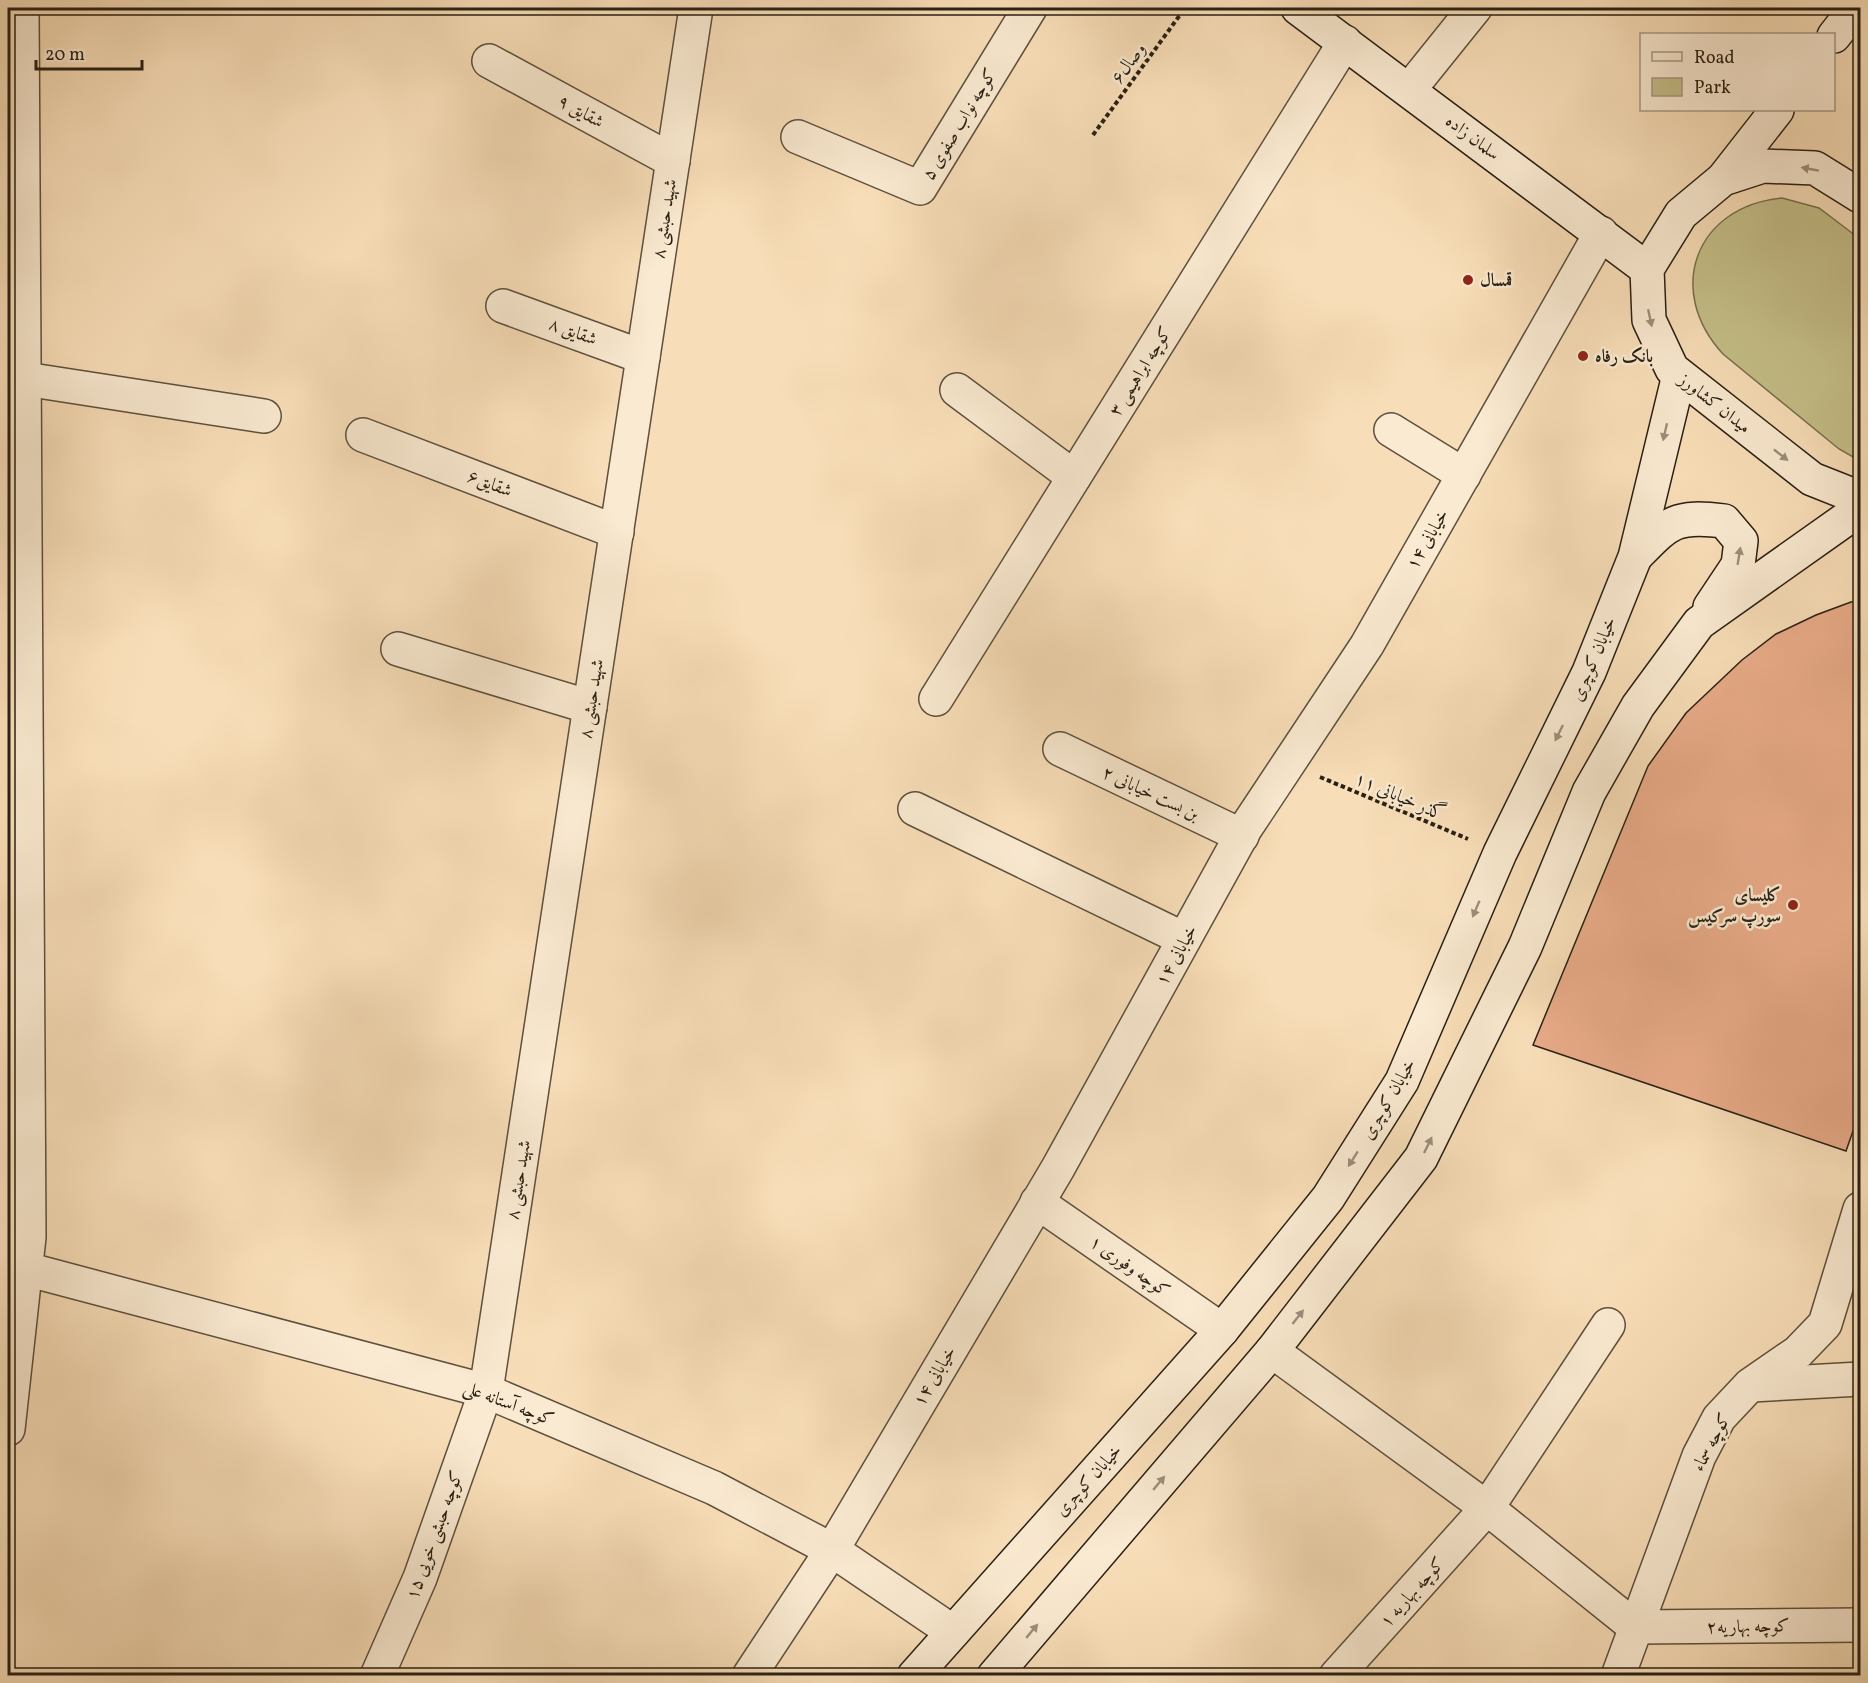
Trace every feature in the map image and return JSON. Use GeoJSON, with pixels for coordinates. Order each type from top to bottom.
{"type":"FeatureCollection","features":[{"type":"Feature","properties":{"kind":"street","name":"شهید حبشی ۸"},"geometry":{"type":"LineString","coordinates":[[486,1391],[696,8]]}},
{"type":"Feature","properties":{"kind":"street","name":"کوچه نواب صفوی ۵"},"geometry":{"type":"LineString","coordinates":[[798,137],[920,188],[1030,8]]}},
{"type":"Feature","properties":{"kind":"street","name":"سلمان زاده"},"geometry":{"type":"LineString","coordinates":[[1298,8],[1647,269]]}},
{"type":"Feature","properties":{"kind":"street"},"geometry":{"type":"LineString","coordinates":[[1408,90],[1475,8]]}},
{"type":"Feature","properties":{"kind":"street"},"geometry":{"type":"LineString","coordinates":[[1835,34],[1856,8]]}},
{"type":"Feature","properties":{"kind":"street"},"geometry":{"type":"LineString","coordinates":[[8,1429],[13,1334],[26,1269],[29,1237],[25,379],[18,18]]}},
{"type":"Feature","properties":{"kind":"street","name":"کوچه ابراهیمی ۳"},"geometry":{"type":"LineString","coordinates":[[936,699],[1345,42]]}},
{"type":"Feature","properties":{"kind":"street","name":"شقایق ۹"},"geometry":{"type":"LineString","coordinates":[[489,61],[673,161]]}},
{"type":"Feature","properties":{"kind":"street"},"geometry":{"type":"LineString","coordinates":[[1647,269],[1681,214],[1722,179],[1776,111]]}},
{"type":"Feature","properties":{"kind":"street"},"geometry":{"type":"LineString","coordinates":[[1722,179],[1763,166],[1815,168],[1860,196]]}},
{"type":"Feature","properties":{"kind":"street","name":"خیابانی ۱۴"},"geometry":{"type":"LineString","coordinates":[[749,1676],[832,1550],[1037,1202],[1242,836],[1367,645],[1601,233]]}},
{"type":"Feature","properties":{"kind":"street","name":"میدان کشاورز"},"geometry":{"type":"LineString","coordinates":[[1647,269],[1649,320],[1672,369],[1812,479],[1860,498]]}},
{"type":"Feature","properties":{"kind":"street","name":"شقایق ۸"},"geometry":{"type":"LineString","coordinates":[[504,306],[643,357]]}},
{"type":"Feature","properties":{"kind":"street","name":"خیابان کوچری"},"geometry":{"type":"LineString","coordinates":[[914,1676],[1222,1330],[1328,1198],[1402,1081],[1500,852],[1590,672],[1635,557],[1679,375]]}},
{"type":"Feature","properties":{"kind":"street"},"geometry":{"type":"LineString","coordinates":[[25,379],[264,416]]}},
{"type":"Feature","properties":{"kind":"street"},"geometry":{"type":"LineString","coordinates":[[957,390],[1074,477]]}},
{"type":"Feature","properties":{"kind":"street"},"geometry":{"type":"LineString","coordinates":[[1391,430],[1464,475]]}},
{"type":"Feature","properties":{"kind":"street","name":"شقایق۶"},"geometry":{"type":"LineString","coordinates":[[363,435],[616,532]]}},
{"type":"Feature","properties":{"kind":"street"},"geometry":{"type":"LineString","coordinates":[[1699,623],[1860,509]]}},
{"type":"Feature","properties":{"kind":"street"},"geometry":{"type":"LineString","coordinates":[[998,1674],[1272,1351],[1422,1158],[1525,947],[1589,792],[1638,706],[1738,565],[1741,541],[1724,521],[1693,517],[1665,525],[1635,557]]}},
{"type":"Feature","properties":{"kind":"street"},"geometry":{"type":"LineString","coordinates":[[398,649],[590,707]]}},
{"type":"Feature","properties":{"kind":"street","name":"بن بست خیابانی ۲"},"geometry":{"type":"LineString","coordinates":[[1060,749],[1242,836]]}},
{"type":"Feature","properties":{"kind":"street"},"geometry":{"type":"LineString","coordinates":[[915,809],[1184,939]]}},
{"type":"Feature","properties":{"kind":"street","name":"کوچه وفوری ۱"},"geometry":{"type":"LineString","coordinates":[[1037,1202],[1222,1330]]}},
{"type":"Feature","properties":{"kind":"street","name":"کوچه سماء"},"geometry":{"type":"LineString","coordinates":[[1618,1676],[1700,1456],[1719,1418],[1750,1385],[1798,1352],[1825,1324],[1860,1209]]}},
{"type":"Feature","properties":{"kind":"street","name":"کوچه آستانه علی"},"geometry":{"type":"LineString","coordinates":[[26,1269],[486,1391],[714,1488],[832,1550],[953,1632]]}},
{"type":"Feature","properties":{"kind":"street","name":"کوچه بهاریه ۱"},"geometry":{"type":"LineString","coordinates":[[1336,1676],[1487,1508],[1608,1325]]}},
{"type":"Feature","properties":{"kind":"street"},"geometry":{"type":"LineString","coordinates":[[1272,1351],[1487,1508],[1635,1627]]}},
{"type":"Feature","properties":{"kind":"street"},"geometry":{"type":"LineString","coordinates":[[1750,1385],[1860,1379]]}},
{"type":"Feature","properties":{"kind":"street","name":"کوچه حبشی خویی ۱۵"},"geometry":{"type":"LineString","coordinates":[[376,1676],[420,1578],[486,1391]]}},
{"type":"Feature","properties":{"kind":"street","name":"کوچه بهاریه۲"},"geometry":{"type":"LineString","coordinates":[[1635,1627],[1860,1625]]}},
{"type":"Feature","properties":{"kind":"path","name":"وصال۶"},"geometry":{"type":"LineString","coordinates":[[1093,135],[1185,8]]}},
{"type":"Feature","properties":{"kind":"path","name":"گذر خیابانی ۱۱"},"geometry":{"type":"LineString","coordinates":[[1289,763],[1500,852]]}},
{"type":"Feature","properties":{"kind":"green space"},"geometry":{"type":"Polygon","coordinates":[[[1782,198],[1819,208],[1860,239],[1860,461],[1839,449],[1723,354],[1705,329],[1695,304],[1693,279],[1698,255],[1710,234],[1728,217],[1752,204],[1782,198]]]}},
{"type":"Feature","properties":{"kind":"building"},"geometry":{"type":"Polygon","coordinates":[[[1860,601],[1860,1111],[1846,1151],[1533,1045],[1648,766],[1686,713],[1742,660],[1776,634],[1816,615],[1860,601]]]}},
{"type":"Feature","properties":{"kind":"place","name":"قمسال"},"geometry":{"type":"Point","coordinates":[1468,280]}},
{"type":"Feature","properties":{"kind":"place","name":"بانک رفاه"},"geometry":{"type":"Point","coordinates":[1583,356]}},
{"type":"Feature","properties":{"kind":"place","name":"کلیسای سورپ سرکیس"},"geometry":{"type":"Point","coordinates":[1793,905]}}]}
